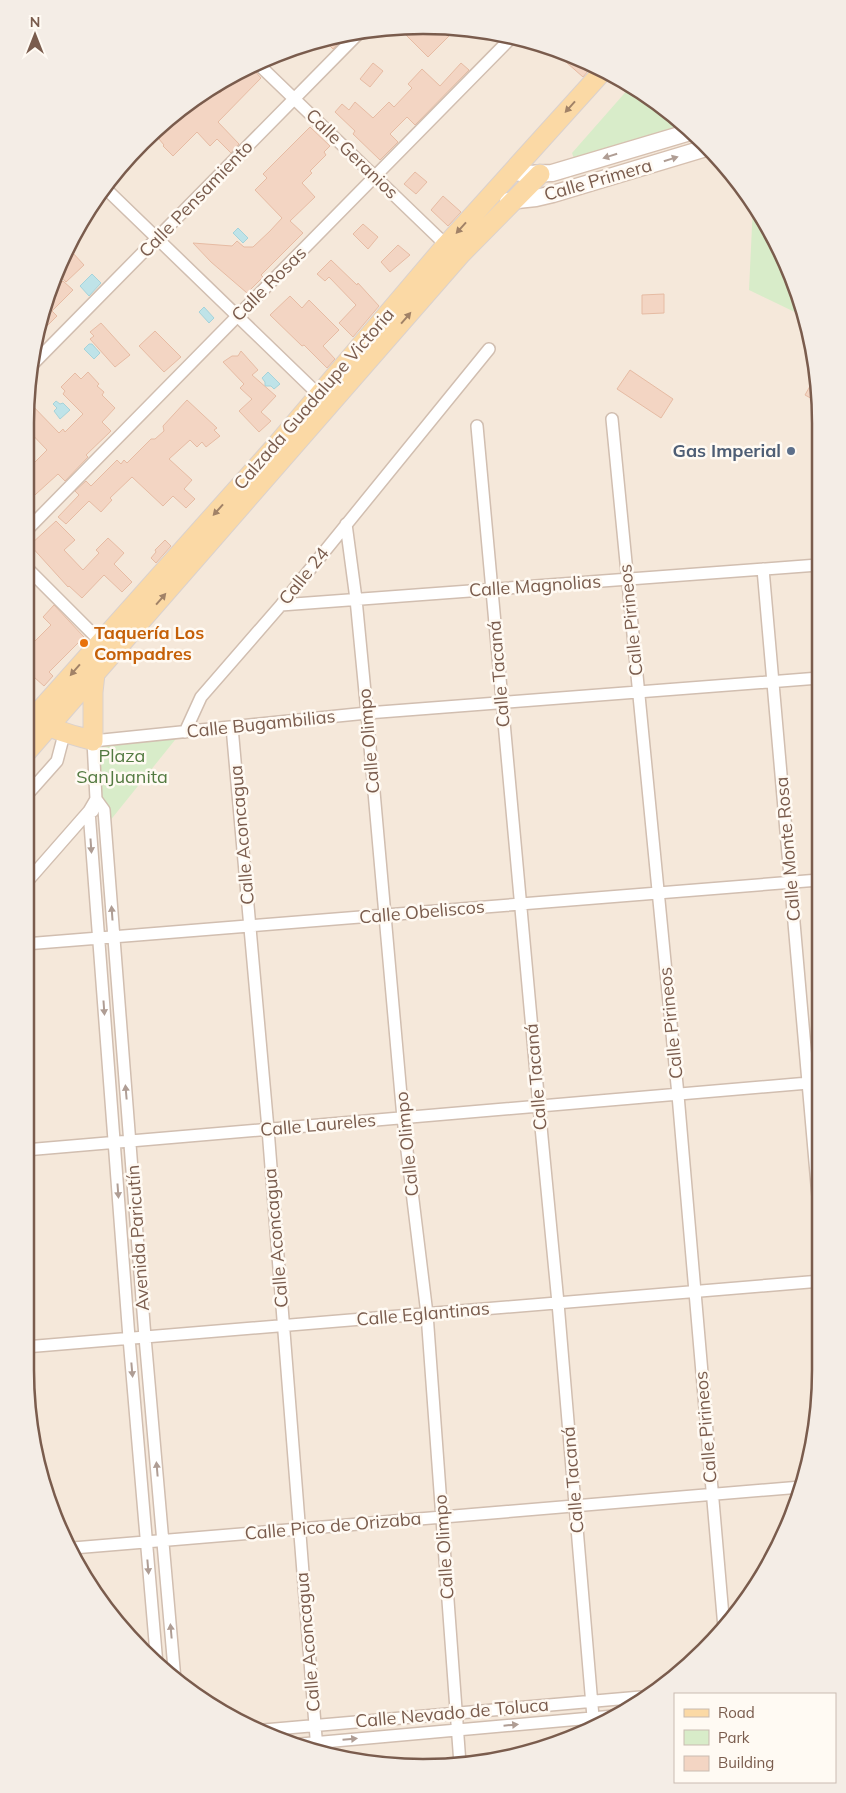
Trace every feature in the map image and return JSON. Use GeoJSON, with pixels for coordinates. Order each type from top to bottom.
{"type":"FeatureCollection","features":[{"type":"Feature","properties":{"kind":"main road","name":"Calzada Guadalupe Victoria"},"geometry":{"type":"LineString","coordinates":[[63,697],[96,674],[107,648],[188,544],[446,245],[599,76]]}},
{"type":"Feature","properties":{"kind":"main road","name":"Calle Primera"},"geometry":{"type":"LineString","coordinates":[[512,171],[540,174],[572,168],[684,134]]}},
{"type":"Feature","properties":{"kind":"main road","name":"Calle Primera"},"geometry":{"type":"LineString","coordinates":[[488,198],[515,201],[553,194],[700,150]]}},
{"type":"Feature","properties":{"kind":"main road","name":"Calzada Guadalupe Victoria"},"geometry":{"type":"LineString","coordinates":[[34,733],[63,697],[461,254],[540,174]]}},
{"type":"Feature","properties":{"kind":"main road"},"geometry":{"type":"LineString","coordinates":[[93,741],[93,692],[96,674]]}},
{"type":"Feature","properties":{"kind":"main road"},"geometry":{"type":"LineString","coordinates":[[63,697],[93,741]]}},
{"type":"Feature","properties":{"kind":"main road"},"geometry":{"type":"LineString","coordinates":[[34,733],[93,741]]}},
{"type":"Feature","properties":{"kind":"main road"},"geometry":{"type":"LineString","coordinates":[[34,733],[62,742],[93,741]]}},
{"type":"Feature","properties":{"kind":"street","name":"Calle Pensamiento"},"geometry":{"type":"LineString","coordinates":[[39,358],[352,40]]}},
{"type":"Feature","properties":{"kind":"street","name":"Calle Rosas"},"geometry":{"type":"LineString","coordinates":[[34,523],[506,43]]}},
{"type":"Feature","properties":{"kind":"street","name":"Calle Geranios"},"geometry":{"type":"LineString","coordinates":[[263,68],[446,245]]}},
{"type":"Feature","properties":{"kind":"street"},"geometry":{"type":"LineString","coordinates":[[110,192],[318,395]]}},
{"type":"Feature","properties":{"kind":"street","name":"Calle 24"},"geometry":{"type":"LineString","coordinates":[[185,732],[201,697],[281,604],[489,348]]}},
{"type":"Feature","properties":{"kind":"street","name":"Calle Pirineos"},"geometry":{"type":"LineString","coordinates":[[612,419],[678,1095],[723,1618]]}},
{"type":"Feature","properties":{"kind":"street","name":"Calle Tacaná"},"geometry":{"type":"LineString","coordinates":[[477,426],[558,1303],[593,1720]]}},
{"type":"Feature","properties":{"kind":"street","name":"Calle Olimpo"},"geometry":{"type":"LineString","coordinates":[[346,524],[356,599],[367,713],[403,1118],[427,1314],[460,1757]]}},
{"type":"Feature","properties":{"kind":"street","name":"Calle Magnolias"},"geometry":{"type":"LineString","coordinates":[[281,604],[812,565]]}},
{"type":"Feature","properties":{"kind":"street","name":"Calle Monte Rosa"},"geometry":{"type":"LineString","coordinates":[[763,569],[791,882],[812,1066]]}},
{"type":"Feature","properties":{"kind":"street"},"geometry":{"type":"LineString","coordinates":[[34,575],[107,648]]}},
{"type":"Feature","properties":{"kind":"street","name":"Calle Bugambilias"},"geometry":{"type":"LineString","coordinates":[[93,741],[367,713],[812,679]]}},
{"type":"Feature","properties":{"kind":"street","name":"Calle Aconcagua"},"geometry":{"type":"LineString","coordinates":[[232,727],[268,1129],[317,1744]]}},
{"type":"Feature","properties":{"kind":"street"},"geometry":{"type":"LineString","coordinates":[[93,741],[96,799],[104,810]]}},
{"type":"Feature","properties":{"kind":"street"},"geometry":{"type":"LineString","coordinates":[[34,787],[57,762],[62,742]]}},
{"type":"Feature","properties":{"kind":"street"},"geometry":{"type":"LineString","coordinates":[[34,874],[89,811],[96,799]]}},
{"type":"Feature","properties":{"kind":"street"},"geometry":{"type":"LineString","coordinates":[[89,811],[104,810]]}},
{"type":"Feature","properties":{"kind":"street","name":"Avenida Paricutín"},"geometry":{"type":"LineString","coordinates":[[104,810],[174,1669]]}},
{"type":"Feature","properties":{"kind":"street","name":"Avenida Paricutín"},"geometry":{"type":"LineString","coordinates":[[89,811],[129,1338],[156,1653]]}},
{"type":"Feature","properties":{"kind":"street","name":"Calle Obeliscos"},"geometry":{"type":"LineString","coordinates":[[34,943],[812,880]]}},
{"type":"Feature","properties":{"kind":"street","name":"Calle Laureles"},"geometry":{"type":"LineString","coordinates":[[34,1149],[812,1083]]}},
{"type":"Feature","properties":{"kind":"street","name":"Calle Eglantinas"},"geometry":{"type":"LineString","coordinates":[[34,1346],[812,1282]]}},
{"type":"Feature","properties":{"kind":"street","name":"Calle Pico de Orizaba"},"geometry":{"type":"LineString","coordinates":[[77,1548],[794,1488]]}},
{"type":"Feature","properties":{"kind":"street","name":"Calle Nevado de Toluca"},"geometry":{"type":"LineString","coordinates":[[272,1729],[633,1698]]}},
{"type":"Feature","properties":{"kind":"street","name":"Calle Nevado de Toluca"},"geometry":{"type":"LineString","coordinates":[[321,1746],[458,1730],[586,1723]]}},
{"type":"Feature","properties":{"kind":"shaded area"},"geometry":{"type":"Polygon","coordinates":[[[423,34],[474,37],[499,41],[548,54],[572,63],[618,86],[660,114],[680,130],[716,166],[732,186],[760,228],[783,274],[799,322],[809,372],[812,423],[812,1370],[809,1421],[805,1446],[792,1495],[783,1519],[760,1565],[747,1586],[716,1627],[680,1663],[639,1694],[618,1707],[572,1730],[548,1739],[499,1752],[474,1756],[423,1759],[372,1756],[347,1752],[298,1739],[274,1730],[228,1707],[207,1694],[166,1663],[130,1627],[99,1586],[86,1565],[63,1519],[47,1471],[37,1421],[34,1370],[34,423],[37,372],[41,347],[54,298],[63,274],[86,228],[114,186],[130,166],[166,130],[207,99],[228,86],[274,63],[298,54],[347,41],[372,37],[423,34]]]}},
{"type":"Feature","properties":{"kind":"green space"},"geometry":{"type":"Polygon","coordinates":[[[626,91],[660,114],[684,134],[577,167],[572,153],[626,91]]]}},
{"type":"Feature","properties":{"kind":"green space"},"geometry":{"type":"Polygon","coordinates":[[[752,216],[783,274],[796,313],[749,290],[752,216]]]}},
{"type":"Feature","properties":{"kind":"green space","name":"Plaza SanJuanita"},"geometry":{"type":"Polygon","coordinates":[[[179,735],[109,822],[101,808],[95,743],[179,735]]]}},
{"type":"Feature","properties":{"kind":"water"},"geometry":{"type":"Polygon","coordinates":[[[238,228],[248,238],[243,243],[233,233],[238,228]]]}},
{"type":"Feature","properties":{"kind":"water"},"geometry":{"type":"Polygon","coordinates":[[[92,274],[101,283],[89,296],[80,286],[92,274]]]}},
{"type":"Feature","properties":{"kind":"water"},"geometry":{"type":"Polygon","coordinates":[[[204,307],[214,318],[209,323],[199,312],[204,307]]]}},
{"type":"Feature","properties":{"kind":"water"},"geometry":{"type":"Polygon","coordinates":[[[89,344],[92,344],[100,353],[94,359],[84,349],[89,344]]]}},
{"type":"Feature","properties":{"kind":"water"},"geometry":{"type":"Polygon","coordinates":[[[268,372],[280,384],[274,389],[271,386],[265,386],[262,378],[268,372]]]}},
{"type":"Feature","properties":{"kind":"water"},"geometry":{"type":"Polygon","coordinates":[[[56,401],[60,404],[63,403],[70,410],[60,419],[54,411],[57,408],[53,404],[56,401]]]}},
{"type":"Feature","properties":{"kind":"building"},"geometry":{"type":"Polygon","coordinates":[[[406,35],[450,35],[428,57],[406,35]]]}},
{"type":"Feature","properties":{"kind":"building"},"geometry":{"type":"Polygon","coordinates":[[[339,43],[333,49],[329,45],[339,43]]]}},
{"type":"Feature","properties":{"kind":"building"},"geometry":{"type":"Polygon","coordinates":[[[563,60],[588,71],[583,77],[563,60]]]}},
{"type":"Feature","properties":{"kind":"building"},"geometry":{"type":"Polygon","coordinates":[[[373,63],[383,71],[370,87],[360,79],[373,63]]]}},
{"type":"Feature","properties":{"kind":"building"},"geometry":{"type":"Polygon","coordinates":[[[461,63],[469,70],[415,125],[407,117],[390,134],[398,142],[380,160],[353,134],[355,131],[335,112],[342,104],[349,110],[355,102],[373,118],[389,102],[394,107],[412,88],[408,84],[422,69],[440,86],[461,63]]]}},
{"type":"Feature","properties":{"kind":"building"},"geometry":{"type":"Polygon","coordinates":[[[255,72],[261,78],[218,122],[239,144],[231,153],[217,139],[210,146],[197,132],[173,156],[159,139],[186,114],[219,92],[220,93],[228,86],[255,72]]]}},
{"type":"Feature","properties":{"kind":"building"},"geometry":{"type":"Polygon","coordinates":[[[310,127],[330,146],[324,152],[326,155],[310,171],[312,173],[302,183],[315,197],[290,221],[303,233],[261,275],[263,277],[247,293],[211,262],[193,243],[232,246],[237,241],[244,247],[253,247],[270,231],[282,218],[255,190],[267,178],[263,174],[310,127]]]}},
{"type":"Feature","properties":{"kind":"building"},"geometry":{"type":"Polygon","coordinates":[[[415,172],[427,182],[416,194],[404,184],[415,172]]]}},
{"type":"Feature","properties":{"kind":"building"},"geometry":{"type":"Polygon","coordinates":[[[443,196],[461,212],[448,226],[431,210],[443,196]]]}},
{"type":"Feature","properties":{"kind":"building"},"geometry":{"type":"Polygon","coordinates":[[[363,224],[378,237],[368,249],[353,234],[363,224]]]}},
{"type":"Feature","properties":{"kind":"building"},"geometry":{"type":"Polygon","coordinates":[[[398,245],[410,255],[390,272],[381,262],[398,245]]]}},
{"type":"Feature","properties":{"kind":"building"},"geometry":{"type":"Polygon","coordinates":[[[73,253],[84,265],[66,282],[62,277],[73,253]]]}},
{"type":"Feature","properties":{"kind":"building"},"geometry":{"type":"Polygon","coordinates":[[[331,260],[357,285],[358,283],[379,306],[353,337],[339,323],[356,305],[329,277],[325,281],[317,274],[331,260]]]}},
{"type":"Feature","properties":{"kind":"building"},"geometry":{"type":"Polygon","coordinates":[[[63,281],[73,290],[52,311],[57,316],[46,327],[54,298],[59,285],[63,281]]]}},
{"type":"Feature","properties":{"kind":"building"},"geometry":{"type":"Polygon","coordinates":[[[664,294],[664,313],[642,314],[642,295],[664,294]]]}},
{"type":"Feature","properties":{"kind":"building"},"geometry":{"type":"Polygon","coordinates":[[[290,296],[302,308],[309,300],[339,330],[323,346],[335,359],[327,368],[270,315],[290,296]]]}},
{"type":"Feature","properties":{"kind":"building"},"geometry":{"type":"Polygon","coordinates":[[[101,323],[130,355],[115,367],[90,339],[94,336],[90,332],[101,323]]]}},
{"type":"Feature","properties":{"kind":"building"},"geometry":{"type":"Polygon","coordinates":[[[155,331],[181,357],[164,372],[139,346],[155,331]]]}},
{"type":"Feature","properties":{"kind":"building"},"geometry":{"type":"Polygon","coordinates":[[[241,351],[258,370],[252,375],[276,396],[261,412],[271,421],[259,432],[239,411],[252,399],[240,388],[244,384],[223,362],[232,356],[238,356],[241,351]]]}},
{"type":"Feature","properties":{"kind":"building"},"geometry":{"type":"Polygon","coordinates":[[[630,370],[673,399],[661,418],[617,389],[630,370]]]}},
{"type":"Feature","properties":{"kind":"building"},"geometry":{"type":"Polygon","coordinates":[[[88,372],[99,384],[97,386],[104,392],[102,395],[115,408],[102,422],[111,431],[86,455],[88,457],[65,481],[58,474],[34,496],[34,463],[47,450],[34,436],[35,408],[59,433],[63,429],[65,432],[83,414],[63,394],[65,391],[61,387],[75,373],[81,379],[88,372]]]}},
{"type":"Feature","properties":{"kind":"building"},"geometry":{"type":"Polygon","coordinates":[[[810,386],[811,398],[805,395],[810,386]]]}},
{"type":"Feature","properties":{"kind":"building"},"geometry":{"type":"Polygon","coordinates":[[[187,400],[217,428],[214,430],[220,436],[206,447],[202,442],[197,447],[190,440],[169,459],[192,480],[184,489],[195,499],[186,508],[173,496],[163,506],[132,477],[110,498],[112,500],[101,512],[89,501],[66,524],[58,517],[79,495],[75,491],[86,481],[91,486],[117,460],[121,464],[124,460],[127,463],[151,439],[155,439],[164,431],[163,426],[187,400]]]}},
{"type":"Feature","properties":{"kind":"building"},"geometry":{"type":"Polygon","coordinates":[[[56,521],[75,540],[64,550],[83,570],[99,553],[96,550],[108,538],[124,553],[114,564],[132,582],[122,592],[104,575],[82,598],[68,587],[34,549],[34,541],[56,521]]]}},
{"type":"Feature","properties":{"kind":"building"},"geometry":{"type":"Polygon","coordinates":[[[165,540],[171,546],[156,563],[151,558],[156,552],[155,550],[165,540]]]}},
{"type":"Feature","properties":{"kind":"building"},"geometry":{"type":"Polygon","coordinates":[[[54,605],[84,637],[49,672],[53,676],[44,686],[34,677],[34,642],[51,625],[43,617],[54,605]]]}},
{"type":"Feature","properties":{"kind":"place","name":"Gas Imperial"},"geometry":{"type":"Point","coordinates":[791,451]}},
{"type":"Feature","properties":{"kind":"place","name":"Taquería Los Compadres"},"geometry":{"type":"Point","coordinates":[84,643]}}]}
